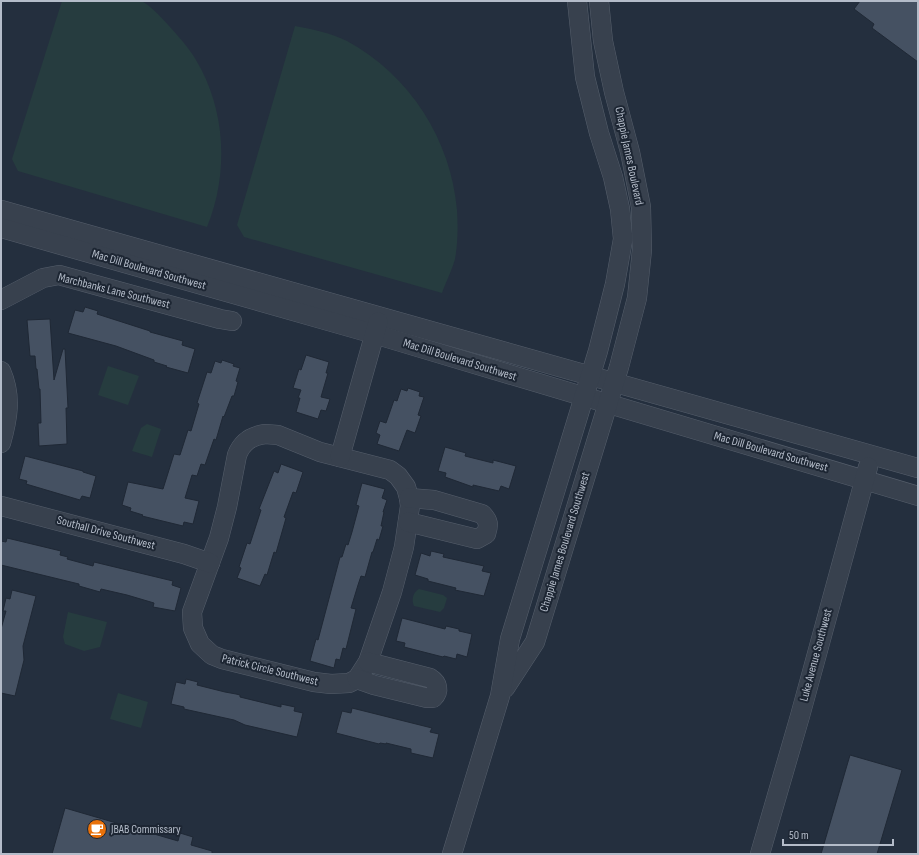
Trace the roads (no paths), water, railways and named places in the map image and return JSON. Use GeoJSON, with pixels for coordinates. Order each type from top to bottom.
{"type":"FeatureCollection","features":[{"type":"Feature","properties":{"kind":"street","name":"Chappie James Boulevard"},"geometry":{"type":"LineString","coordinates":[[578,1],[579,27],[585,77],[599,133],[613,177],[620,209],[623,239],[613,291],[598,351],[590,375]]}},
{"type":"Feature","properties":{"kind":"street","name":"Chappie James Boulevard"},"geometry":{"type":"LineString","coordinates":[[599,1],[603,41],[614,92],[630,152],[641,207],[642,250],[637,298],[614,382]]}},
{"type":"Feature","properties":{"kind":"street","name":"Mac Dill Boulevard Southwest"},"geometry":{"type":"LineString","coordinates":[[1,210],[377,325],[583,397],[918,496]]}},
{"type":"Feature","properties":{"kind":"street","name":"Mac Dill Boulevard Southwest"},"geometry":{"type":"LineString","coordinates":[[1,228],[377,325],[590,375],[871,456],[918,468]]}},
{"type":"Feature","properties":{"kind":"street","name":"Marchbanks Lane Southwest"},"geometry":{"type":"LineString","coordinates":[[1,300],[43,278],[59,275],[232,321]]}},
{"type":"Feature","properties":{"kind":"street"},"geometry":{"type":"LineString","coordinates":[[340,457],[377,325]]}},
{"type":"Feature","properties":{"kind":"street"},"geometry":{"type":"LineString","coordinates":[[1,371],[6,387],[8,404],[7,420],[1,443]]}},
{"type":"Feature","properties":{"kind":"street","name":"Chappie James Boulevard Southwest"},"geometry":{"type":"LineString","coordinates":[[452,854],[500,696],[510,638],[590,375]]}},
{"type":"Feature","properties":{"kind":"street","name":"Chappie James Boulevard Southwest"},"geometry":{"type":"LineString","coordinates":[[500,696],[535,642],[614,382]]}},
{"type":"Feature","properties":{"kind":"street","name":"Patrick Circle Southwest"},"geometry":{"type":"LineString","coordinates":[[271,434],[278,435],[320,452],[390,470],[404,483],[409,498],[410,506],[408,522],[396,580],[368,662],[357,679],[343,684],[314,682],[222,659],[208,652],[200,644],[194,634],[192,616],[195,602],[210,564],[225,515],[237,455],[246,441],[251,437],[271,434]]}},
{"type":"Feature","properties":{"kind":"street","name":"Luke Avenue Southwest"},"geometry":{"type":"LineString","coordinates":[[760,854],[800,716],[871,456]]}},
{"type":"Feature","properties":{"kind":"street"},"geometry":{"type":"LineString","coordinates":[[408,522],[477,539],[486,534],[488,524],[486,518],[482,514],[434,500],[409,498]]}},
{"type":"Feature","properties":{"kind":"street","name":"Southall Drive Southwest"},"geometry":{"type":"LineString","coordinates":[[1,506],[184,554],[210,564]]}},
{"type":"Feature","properties":{"kind":"street"},"geometry":{"type":"LineString","coordinates":[[357,679],[374,685],[427,698],[432,698],[438,691],[436,684],[430,678],[368,662]]}},
{"type":"Feature","properties":{"kind":"place","name":"JBAB Commissary"},"geometry":{"type":"Point","coordinates":[97,829]}}]}
